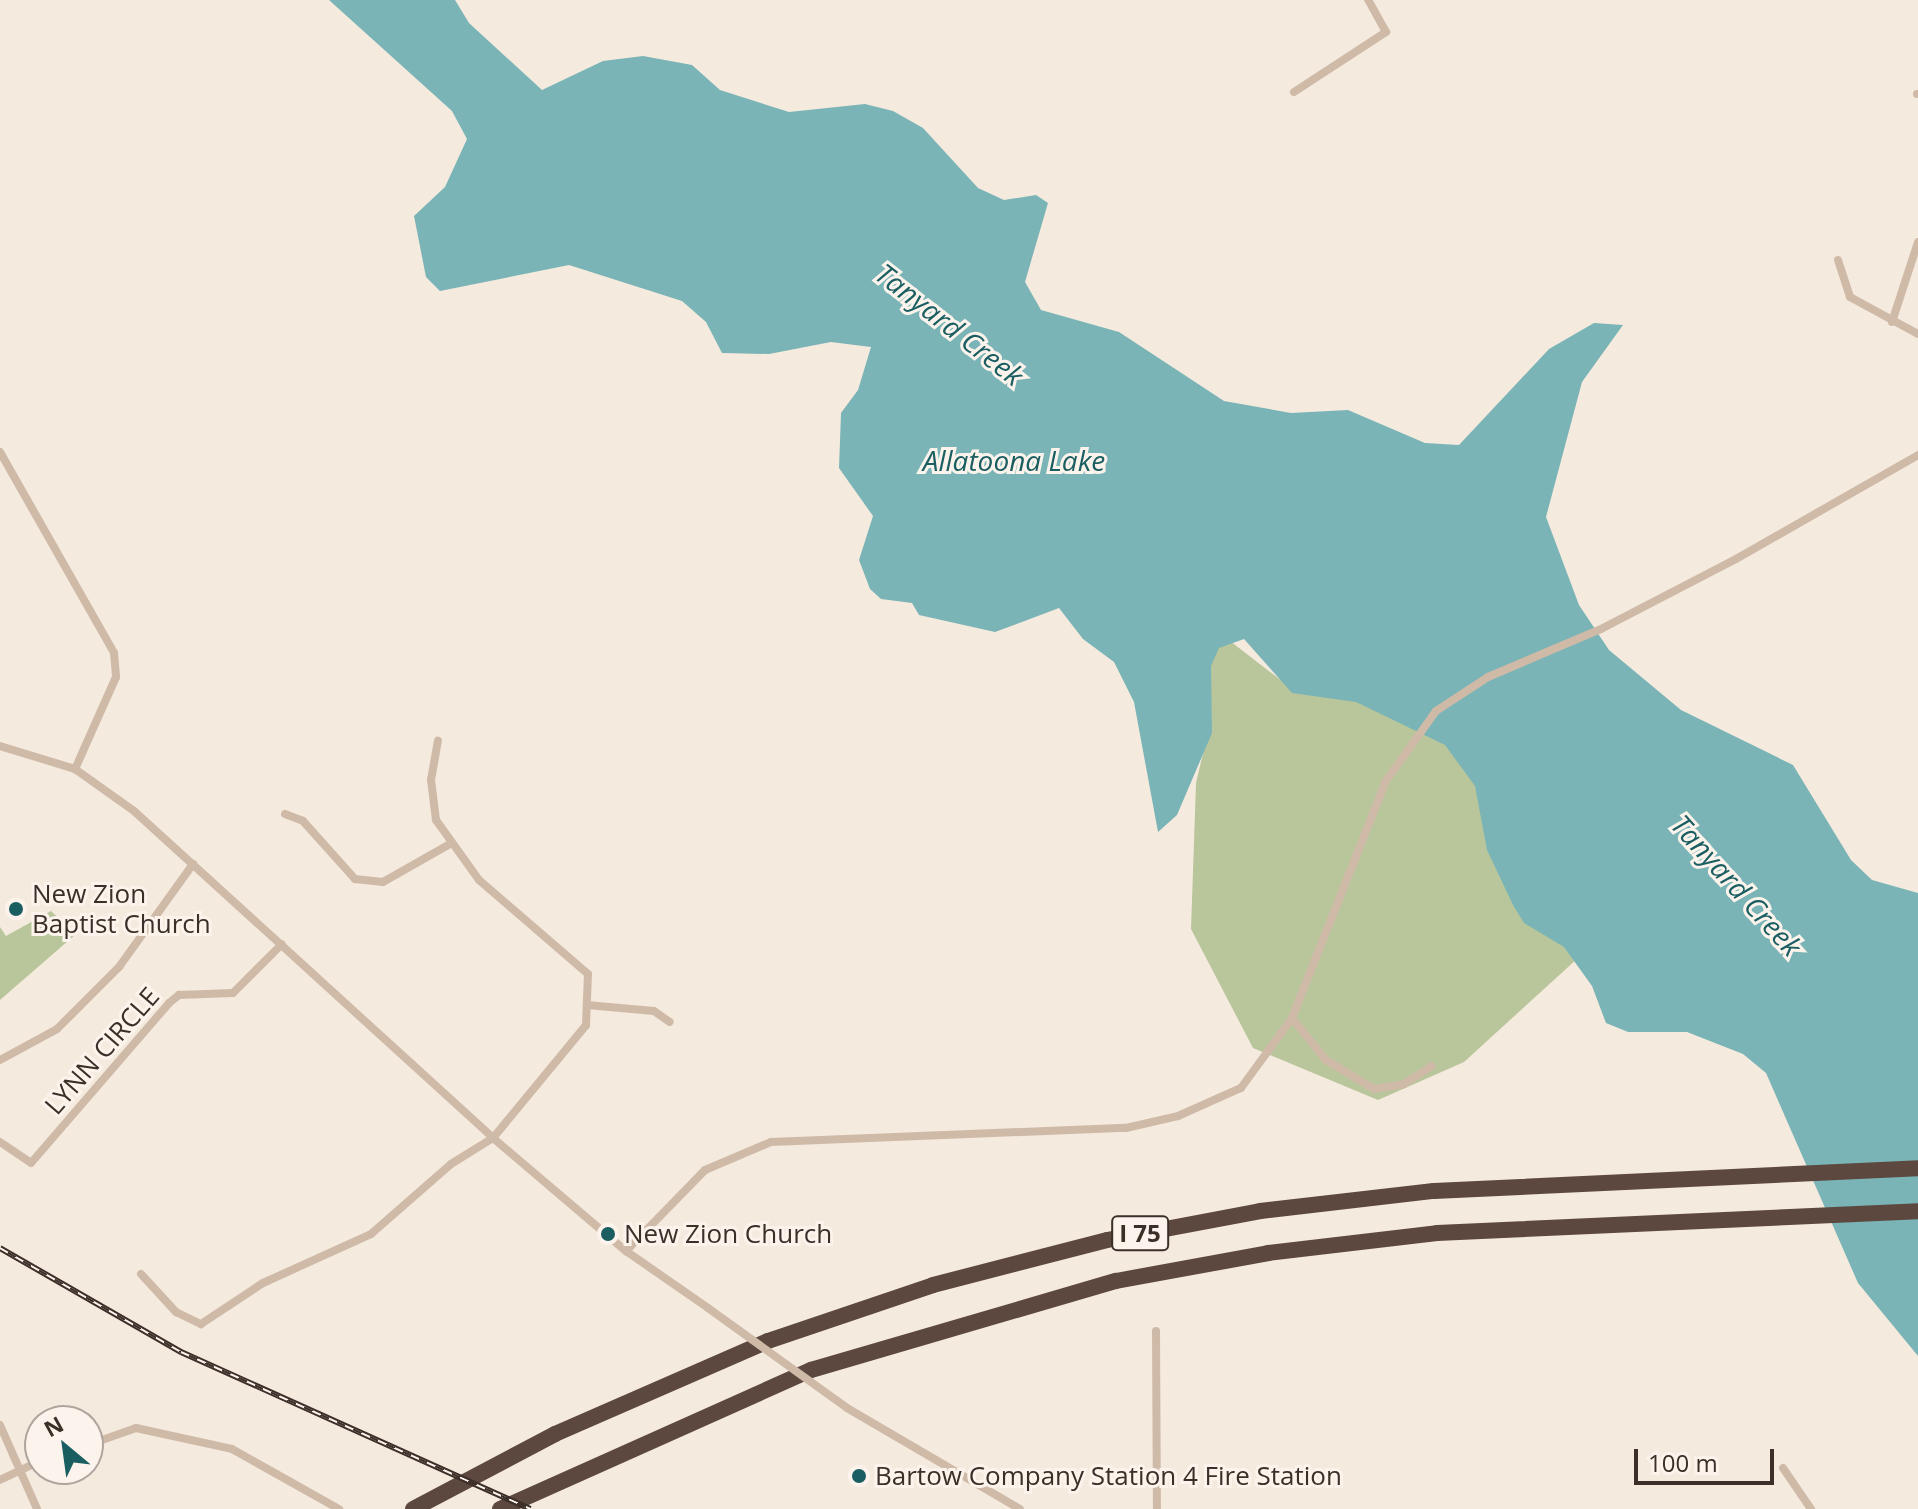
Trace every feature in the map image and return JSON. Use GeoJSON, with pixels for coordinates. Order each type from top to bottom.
{"type":"FeatureCollection","features":[{"type":"Feature","properties":{"kind":"highway","name":"I 75"},"geometry":{"type":"LineString","coordinates":[[413,1509],[568,1427],[768,1341],[921,1289],[1107,1240],[1260,1211],[1434,1191],[1918,1168]]}},
{"type":"Feature","properties":{"kind":"highway","name":"I 75"},"geometry":{"type":"LineString","coordinates":[[500,1509],[811,1370],[1116,1281],[1437,1233],[1918,1211]]}},
{"type":"Feature","properties":{"kind":"street"},"geometry":{"type":"LineString","coordinates":[[1294,92],[1386,32],[1368,0]]}},
{"type":"Feature","properties":{"kind":"street"},"geometry":{"type":"LineString","coordinates":[[1892,322],[1918,242]]}},
{"type":"Feature","properties":{"kind":"street"},"geometry":{"type":"LineString","coordinates":[[1838,260],[1850,297],[1918,334]]}},
{"type":"Feature","properties":{"kind":"street"},"geometry":{"type":"LineString","coordinates":[[0,452],[114,653],[116,677],[75,769]]}},
{"type":"Feature","properties":{"kind":"street"},"geometry":{"type":"LineString","coordinates":[[626,1251],[674,1195],[735,1153],[771,1142],[1126,1128],[1178,1116],[1241,1088],[1292,1018],[1386,781],[1436,711],[1488,677],[1601,629],[1736,559],[1918,455]]}},
{"type":"Feature","properties":{"kind":"street"},"geometry":{"type":"LineString","coordinates":[[141,1274],[176,1312],[201,1324],[213,1321],[263,1283],[371,1234],[451,1164],[493,1138],[571,1050],[586,1025],[588,974],[574,955],[479,880],[450,844],[436,820],[431,780],[438,741]]}},
{"type":"Feature","properties":{"kind":"street"},"geometry":{"type":"LineString","coordinates":[[0,746],[75,769],[193,864],[493,1138],[626,1251],[847,1408],[1020,1509]]}},
{"type":"Feature","properties":{"kind":"street"},"geometry":{"type":"LineString","coordinates":[[285,814],[303,821],[355,879],[383,882],[450,844]]}},
{"type":"Feature","properties":{"kind":"street","name":"LYNN CIRCLE"},"geometry":{"type":"LineString","coordinates":[[0,1060],[57,1029],[119,967],[193,864]]}},
{"type":"Feature","properties":{"kind":"street","name":"LYNN CIRCLE"},"geometry":{"type":"LineString","coordinates":[[0,1142],[31,1163],[169,1003],[179,995],[233,993],[282,944]]}},
{"type":"Feature","properties":{"kind":"street"},"geometry":{"type":"LineString","coordinates":[[587,1005],[654,1011],[670,1022]]}},
{"type":"Feature","properties":{"kind":"street"},"geometry":{"type":"LineString","coordinates":[[1292,1018],[1326,1060],[1374,1089],[1404,1084],[1432,1066]]}},
{"type":"Feature","properties":{"kind":"street"},"geometry":{"type":"LineString","coordinates":[[1156,1331],[1157,1509]]}},
{"type":"Feature","properties":{"kind":"street"},"geometry":{"type":"LineString","coordinates":[[0,1425],[24,1467],[0,1480]]}},
{"type":"Feature","properties":{"kind":"street"},"geometry":{"type":"LineString","coordinates":[[104,1439],[136,1428],[232,1449],[337,1508]]}},
{"type":"Feature","properties":{"kind":"street"},"geometry":{"type":"LineString","coordinates":[[1783,1468],[1811,1509]]}},
{"type":"Feature","properties":{"kind":"street"},"geometry":{"type":"LineString","coordinates":[[30,1485],[37,1509]]}},
{"type":"Feature","properties":{"kind":"green space"},"geometry":{"type":"Polygon","coordinates":[[[1221,634],[1287,685],[1402,711],[1464,744],[1578,958],[1464,1062],[1378,1100],[1253,1048],[1191,929],[1196,783],[1208,732],[1204,667],[1221,634]]]}},
{"type":"Feature","properties":{"kind":"green space"},"geometry":{"type":"Polygon","coordinates":[[[51,911],[76,934],[0,1000],[0,927],[6,936],[51,911]]]}},
{"type":"Feature","properties":{"kind":"water","name":"Allatoona Lake"},"geometry":{"type":"Polygon","coordinates":[[[329,0],[455,0],[469,23],[542,90],[603,61],[643,56],[692,65],[720,90],[789,112],[865,104],[893,111],[923,128],[978,188],[1004,200],[1036,195],[1048,203],[1025,282],[1041,310],[1119,332],[1224,401],[1291,413],[1348,410],[1425,443],[1459,445],[1549,349],[1594,323],[1623,325],[1582,382],[1546,517],[1579,605],[1609,650],[1681,710],[1793,765],[1851,860],[1872,880],[1918,893],[1918,1356],[1858,1283],[1766,1073],[1743,1054],[1687,1032],[1628,1032],[1606,1023],[1592,986],[1564,947],[1524,923],[1513,905],[1487,850],[1475,786],[1445,745],[1356,702],[1292,693],[1244,639],[1219,648],[1211,666],[1212,733],[1177,815],[1158,832],[1134,702],[1114,662],[1083,639],[1059,608],[995,632],[919,615],[912,603],[881,599],[870,589],[859,560],[873,516],[839,468],[841,413],[858,390],[871,347],[831,342],[769,354],[722,353],[706,322],[682,301],[569,265],[440,291],[426,277],[414,216],[445,187],[467,139],[452,111],[329,0]]]}},
{"type":"Feature","properties":{"kind":"railway"},"geometry":{"type":"LineString","coordinates":[[0,1248],[181,1352],[530,1509]]}},
{"type":"Feature","properties":{"kind":"place","name":"New Zion Baptist Church"},"geometry":{"type":"Point","coordinates":[16,909]}},
{"type":"Feature","properties":{"kind":"place","name":"New Zion Church"},"geometry":{"type":"Point","coordinates":[608,1234]}},
{"type":"Feature","properties":{"kind":"place","name":"Bartow Company Station 4 Fire Station"},"geometry":{"type":"Point","coordinates":[859,1476]}},
{"type":"Feature","properties":{"kind":"water label","name":"Tanyard Creek"},"geometry":{"type":"Point","coordinates":[950,324]}},
{"type":"Feature","properties":{"kind":"water label","name":"Tanyard Creek"},"geometry":{"type":"Point","coordinates":[1737,885]}}]}
